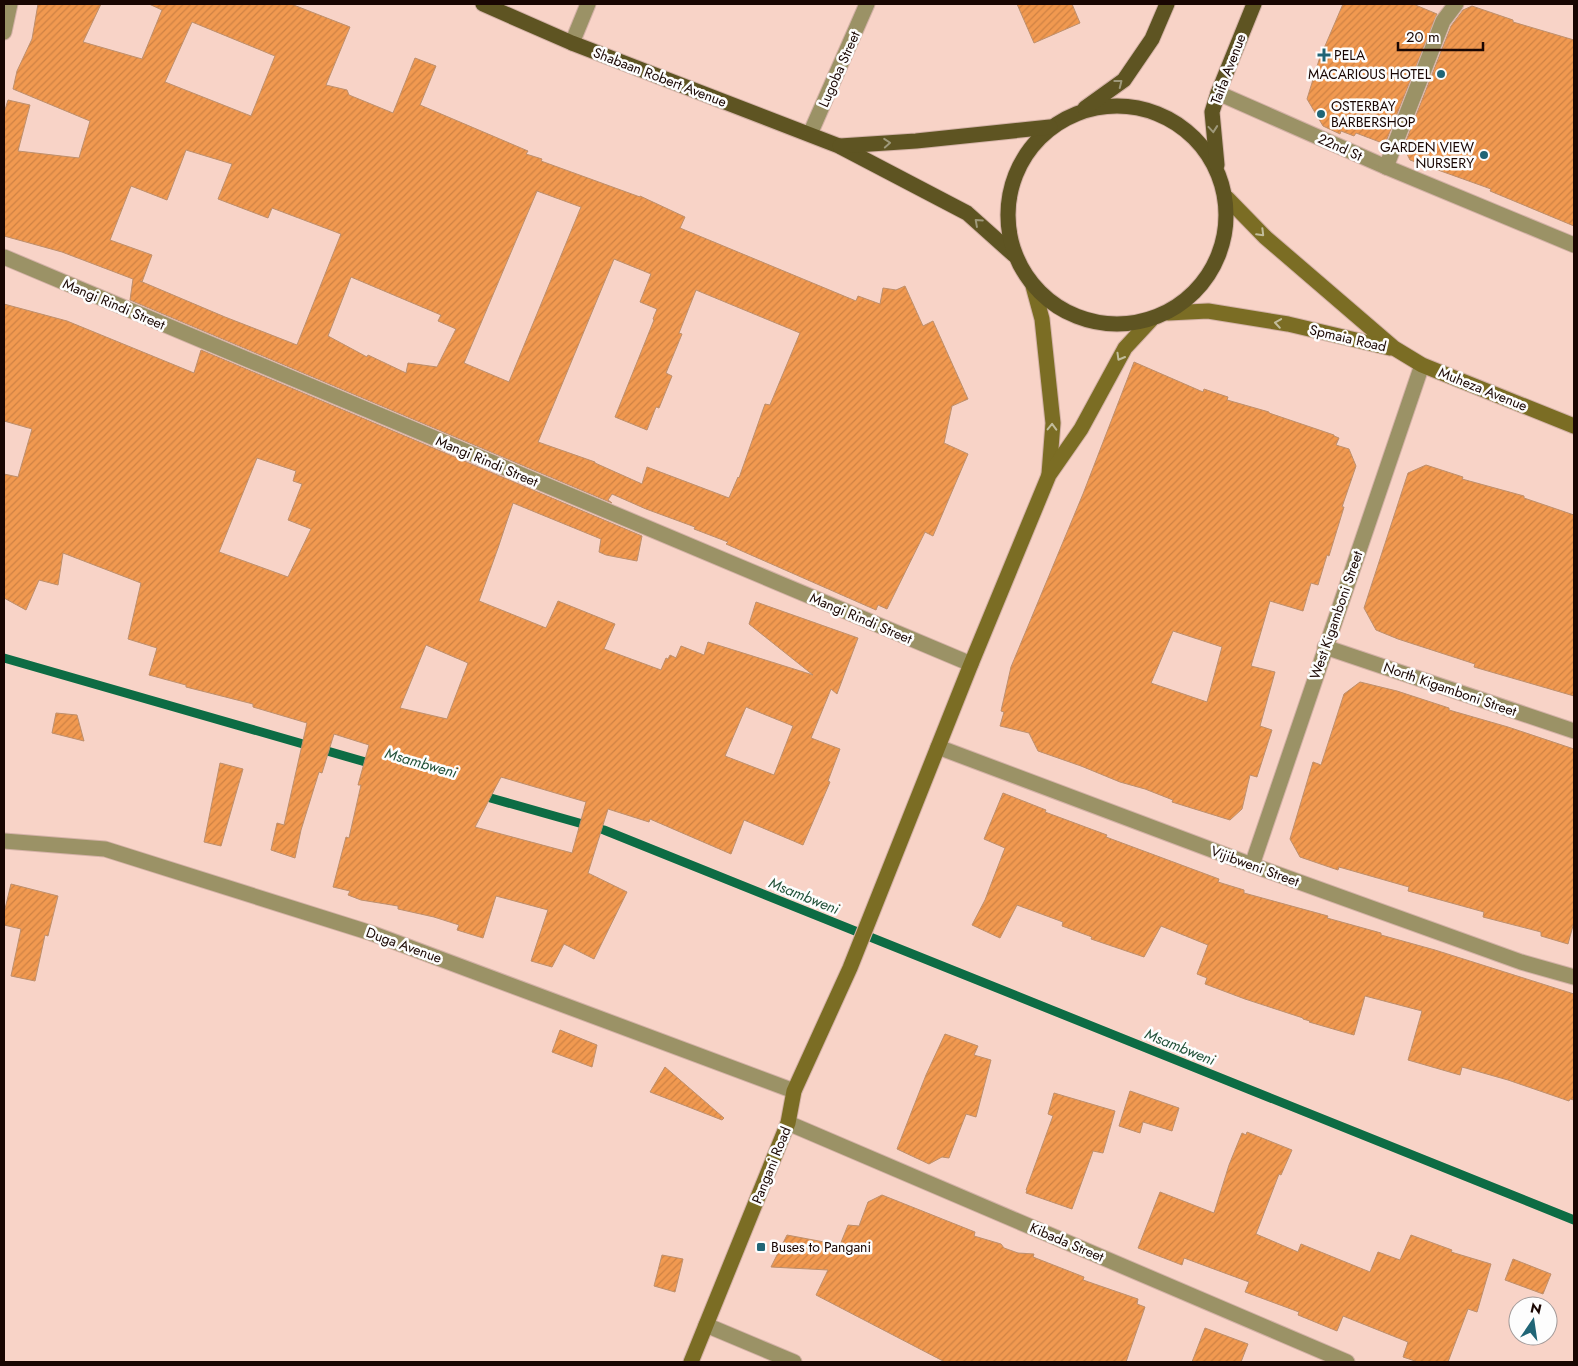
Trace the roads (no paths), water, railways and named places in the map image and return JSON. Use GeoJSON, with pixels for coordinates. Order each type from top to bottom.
{"type":"FeatureCollection","features":[{"type":"Feature","properties":{"kind":"main road","name":"Shabaan Robert Avenue"},"geometry":{"type":"LineString","coordinates":[[484,4],[572,43],[839,146],[967,213],[1014,254]]}},
{"type":"Feature","properties":{"kind":"main road"},"geometry":{"type":"LineString","coordinates":[[839,146],[916,141],[1050,127],[1080,112],[1124,80],[1152,39],[1167,4]]}},
{"type":"Feature","properties":{"kind":"main road","name":"Taifa Avenue"},"geometry":{"type":"LineString","coordinates":[[1217,167],[1212,112],[1254,4]]}},
{"type":"Feature","properties":{"kind":"main road"},"geometry":{"type":"LineString","coordinates":[[1033,286],[1058,308],[1087,321],[1119,325],[1151,320],[1168,313],[1196,292],[1216,264],[1227,232],[1227,198],[1217,167],[1198,140],[1174,120],[1143,108],[1111,105],[1080,112]]}},
{"type":"Feature","properties":{"kind":"main road"},"geometry":{"type":"LineString","coordinates":[[1049,475],[1053,423],[1042,319],[1033,286],[1014,254],[1007,220],[1011,185],[1026,153],[1050,127]]}},
{"type":"Feature","properties":{"kind":"main road","name":"Spmaia Road"},"geometry":{"type":"LineString","coordinates":[[1227,198],[1265,238],[1394,348]]}},
{"type":"Feature","properties":{"kind":"main road","name":"Spmaia Road"},"geometry":{"type":"LineString","coordinates":[[1168,313],[1208,311],[1288,324],[1394,348]]}},
{"type":"Feature","properties":{"kind":"main road"},"geometry":{"type":"LineString","coordinates":[[1049,475],[1081,429],[1125,348],[1151,320]]}},
{"type":"Feature","properties":{"kind":"main road","name":"Muheza Avenue"},"geometry":{"type":"LineString","coordinates":[[1394,348],[1422,365],[1574,426]]}},
{"type":"Feature","properties":{"kind":"main road","name":"Pangani Road"},"geometry":{"type":"LineString","coordinates":[[691,1362],[788,1123],[794,1091],[850,968],[971,664],[1049,475]]}},
{"type":"Feature","properties":{"kind":"street"},"geometry":{"type":"LineString","coordinates":[[4,32],[10,4]]}},
{"type":"Feature","properties":{"kind":"street"},"geometry":{"type":"LineString","coordinates":[[572,43],[588,4]]}},
{"type":"Feature","properties":{"kind":"street","name":"Lugoba Street"},"geometry":{"type":"LineString","coordinates":[[810,134],[867,4]]}},
{"type":"Feature","properties":{"kind":"street"},"geometry":{"type":"LineString","coordinates":[[1386,167],[1443,21],[1456,4]]}},
{"type":"Feature","properties":{"kind":"street","name":"22nd St"},"geometry":{"type":"LineString","coordinates":[[1218,93],[1386,167],[1574,245]]}},
{"type":"Feature","properties":{"kind":"street","name":"Mangi Rindi Street"},"geometry":{"type":"LineString","coordinates":[[4,257],[971,664]]}},
{"type":"Feature","properties":{"kind":"street","name":"West Kigamboni Street"},"geometry":{"type":"LineString","coordinates":[[1252,865],[1422,365]]}},
{"type":"Feature","properties":{"kind":"street","name":"North Kigamboni Street"},"geometry":{"type":"LineString","coordinates":[[1325,647],[1574,731]]}},
{"type":"Feature","properties":{"kind":"street","name":"Vijibweni Street"},"geometry":{"type":"LineString","coordinates":[[938,747],[1252,865],[1521,962],[1574,978]]}},
{"type":"Feature","properties":{"kind":"street","name":"Duga Avenue"},"geometry":{"type":"LineString","coordinates":[[4,841],[105,848],[371,932],[794,1091]]}},
{"type":"Feature","properties":{"kind":"street","name":"Kibada Street"},"geometry":{"type":"LineString","coordinates":[[788,1123],[1347,1362]]}},
{"type":"Feature","properties":{"kind":"street"},"geometry":{"type":"LineString","coordinates":[[706,1325],[794,1362]]}},
{"type":"Feature","properties":{"kind":"waterway","name":"Msambweni"},"geometry":{"type":"LineString","coordinates":[[4,658],[376,765]]}},
{"type":"Feature","properties":{"kind":"waterway","name":"Msambweni"},"geometry":{"type":"LineString","coordinates":[[480,795],[604,830],[1574,1220]]}},
{"type":"Feature","properties":{"kind":"place","name":"PELA"},"geometry":{"type":"Point","coordinates":[1324,55]}},
{"type":"Feature","properties":{"kind":"place","name":"MACARIOUS HOTEL"},"geometry":{"type":"Point","coordinates":[1441,74]}},
{"type":"Feature","properties":{"kind":"place","name":"OSTERBAY BARBERSHOP"},"geometry":{"type":"Point","coordinates":[1321,114]}},
{"type":"Feature","properties":{"kind":"place","name":"GARDEN VIEW NURSERY"},"geometry":{"type":"Point","coordinates":[1484,155]}},
{"type":"Feature","properties":{"kind":"place","name":"Buses to Pangani"},"geometry":{"type":"Point","coordinates":[761,1247]}}]}
